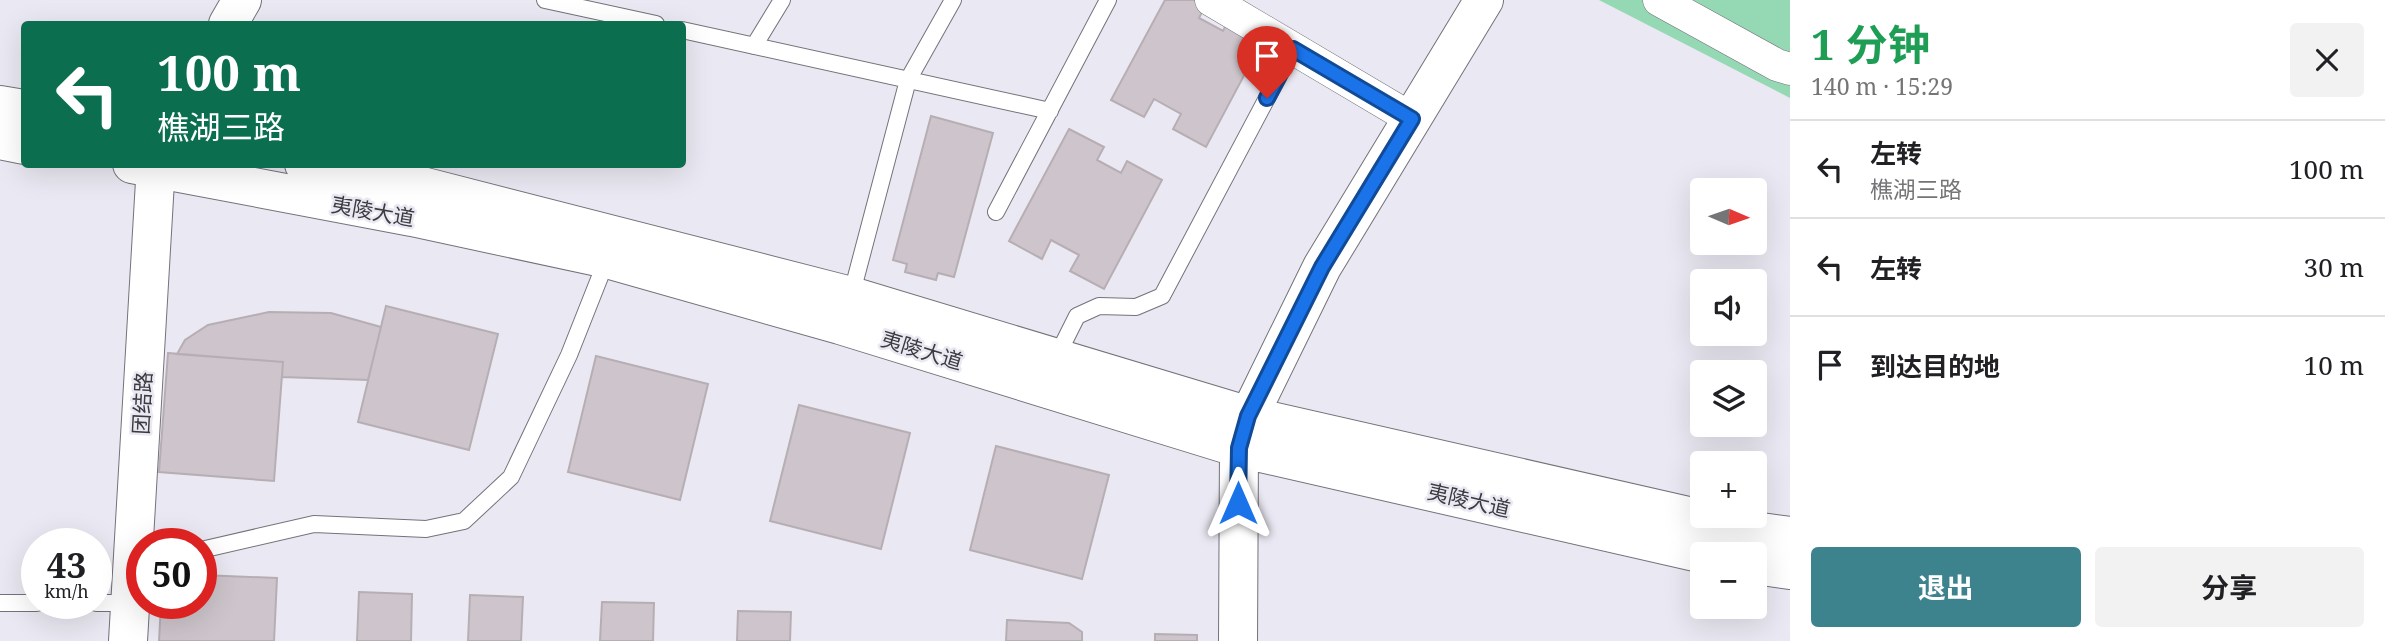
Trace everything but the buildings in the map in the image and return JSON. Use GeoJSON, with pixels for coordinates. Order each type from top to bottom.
{"type":"FeatureCollection","features":[{"type":"Feature","properties":{"kind":"main road"},"geometry":{"type":"LineString","coordinates":[[208,21],[221,0]]}},
{"type":"Feature","properties":{"kind":"main road"},"geometry":{"type":"LineString","coordinates":[[230,21],[242,0]]}},
{"type":"Feature","properties":{"kind":"main road"},"geometry":{"type":"LineString","coordinates":[[1238,641],[1244,432],[1322,267],[1484,0]]}},
{"type":"Feature","properties":{"kind":"main road"},"geometry":{"type":"LineString","coordinates":[[0,105],[21,108]]}},
{"type":"Feature","properties":{"kind":"main road"},"geometry":{"type":"LineString","coordinates":[[0,140],[21,144]]}},
{"type":"Feature","properties":{"kind":"main road","name":"团结路"},"geometry":{"type":"LineString","coordinates":[[137,528],[143,168]]}},
{"type":"Feature","properties":{"kind":"main road","name":"团结路"},"geometry":{"type":"LineString","coordinates":[[111,528],[143,168]]}},
{"type":"Feature","properties":{"kind":"main road","name":"夷陵大道"},"geometry":{"type":"LineString","coordinates":[[159,168],[412,217],[607,259],[840,325],[1690,550]]}},
{"type":"Feature","properties":{"kind":"main road","name":"夷陵大道"},"geometry":{"type":"LineString","coordinates":[[326,168],[418,185],[850,296],[1056,358],[1244,432],[1790,536]]}},
{"type":"Feature","properties":{"kind":"main road"},"geometry":{"type":"LineString","coordinates":[[1767,567],[1790,570]]}},
{"type":"Feature","properties":{"kind":"main road","name":"团结路"},"geometry":{"type":"LineString","coordinates":[[107,619],[110,641]]}},
{"type":"Feature","properties":{"kind":"main road","name":"团结路"},"geometry":{"type":"LineString","coordinates":[[128,641],[130,619]]}},
{"type":"Feature","properties":{"kind":"street"},"geometry":{"type":"LineString","coordinates":[[1211,0],[1412,119]]}},
{"type":"Feature","properties":{"kind":"street"},"geometry":{"type":"LineString","coordinates":[[1659,0],[1777,65],[1790,69]]}},
{"type":"Feature","properties":{"kind":"lane"},"geometry":{"type":"LineString","coordinates":[[545,0],[596,5],[647,21]]}},
{"type":"Feature","properties":{"kind":"lane"},"geometry":{"type":"LineString","coordinates":[[754,46],[782,0]]}},
{"type":"Feature","properties":{"kind":"lane"},"geometry":{"type":"LineString","coordinates":[[850,296],[908,80],[953,0]]}},
{"type":"Feature","properties":{"kind":"lane"},"geometry":{"type":"LineString","coordinates":[[996,212],[1108,0]]}},
{"type":"Feature","properties":{"kind":"lane"},"geometry":{"type":"LineString","coordinates":[[686,31],[1050,111]]}},
{"type":"Feature","properties":{"kind":"lane"},"geometry":{"type":"LineString","coordinates":[[1056,358],[1077,316],[1100,306],[1136,307],[1162,296],[1293,49]]}},
{"type":"Feature","properties":{"kind":"lane"},"geometry":{"type":"LineString","coordinates":[[217,546],[314,524],[426,529],[464,521],[511,477],[569,355],[607,259]]}},
{"type":"Feature","properties":{"kind":"lane"},"geometry":{"type":"LineString","coordinates":[[0,603],[21,603]]}},
{"type":"Feature","properties":{"kind":"green space"},"geometry":{"type":"Polygon","coordinates":[[[1599,0],[1790,0],[1790,98],[1599,0]]]}},
{"type":"Feature","properties":{"kind":"route"},"geometry":{"type":"LineString","coordinates":[[1238,503],[1239,448],[1248,416],[1322,267],[1412,119],[1293,49],[1267,98]]}}]}
